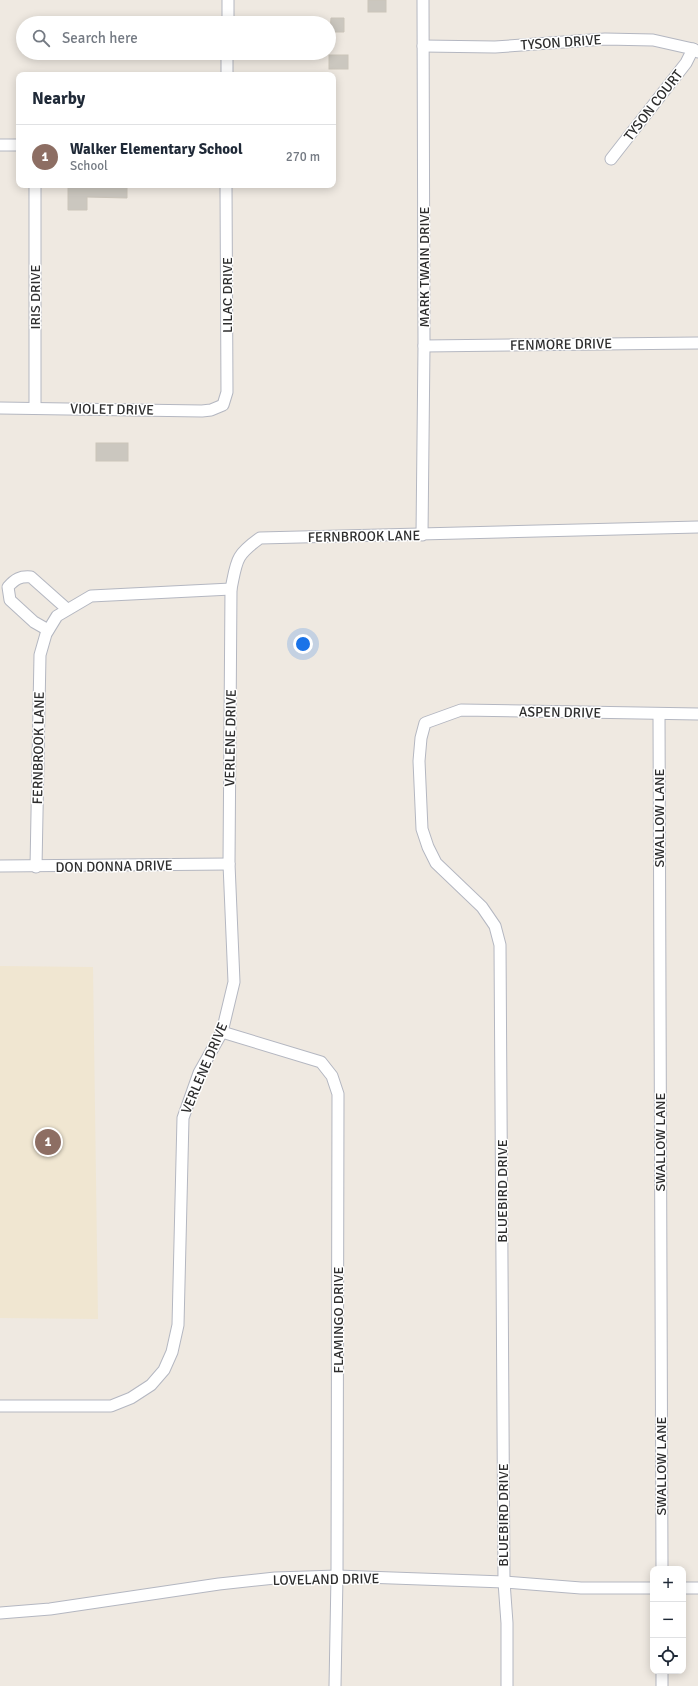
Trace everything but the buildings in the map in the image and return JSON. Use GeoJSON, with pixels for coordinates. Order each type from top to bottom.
{"type":"FeatureCollection","features":[{"type":"Feature","properties":{"kind":"street"},"geometry":{"type":"LineString","coordinates":[[228,0],[228,16]]}},
{"type":"Feature","properties":{"kind":"street","name":"MARK TWAIN DRIVE"},"geometry":{"type":"LineString","coordinates":[[422,0],[424,346],[422,535]]}},
{"type":"Feature","properties":{"kind":"street","name":"TYSON DRIVE"},"geometry":{"type":"LineString","coordinates":[[423,46],[496,47],[605,39],[653,40],[695,50]]}},
{"type":"Feature","properties":{"kind":"street","name":"TYSON COURT"},"geometry":{"type":"LineString","coordinates":[[611,160],[695,50]]}},
{"type":"Feature","properties":{"kind":"street"},"geometry":{"type":"LineString","coordinates":[[227,60],[227,72]]}},
{"type":"Feature","properties":{"kind":"street"},"geometry":{"type":"LineString","coordinates":[[0,145],[16,145]]}},
{"type":"Feature","properties":{"kind":"street","name":"IRIS DRIVE"},"geometry":{"type":"LineString","coordinates":[[35,188],[35,408]]}},
{"type":"Feature","properties":{"kind":"street","name":"LILAC DRIVE"},"geometry":{"type":"LineString","coordinates":[[223,405],[227,392],[226,188]]}},
{"type":"Feature","properties":{"kind":"street","name":"FENMORE DRIVE"},"geometry":{"type":"LineString","coordinates":[[424,346],[698,343]]}},
{"type":"Feature","properties":{"kind":"street","name":"VIOLET DRIVE"},"geometry":{"type":"LineString","coordinates":[[0,408],[202,411],[211,410],[223,405]]}},
{"type":"Feature","properties":{"kind":"street","name":"FERNBROOK LANE"},"geometry":{"type":"LineString","coordinates":[[36,867],[40,655],[48,630],[57,616],[91,596],[231,589],[237,560],[246,548],[260,538],[698,527]]}},
{"type":"Feature","properties":{"kind":"street"},"geometry":{"type":"LineString","coordinates":[[48,630],[34,622],[10,600],[8,587],[13,581],[19,577],[31,577],[67,609]]}},
{"type":"Feature","properties":{"kind":"street","name":"VERLENE DRIVE"},"geometry":{"type":"LineString","coordinates":[[0,1406],[111,1406],[131,1398],[151,1385],[164,1370],[172,1352],[178,1325],[183,1118],[199,1073],[222,1032],[234,982],[229,864],[231,589]]}},
{"type":"Feature","properties":{"kind":"street","name":"ASPEN DRIVE"},"geometry":{"type":"LineString","coordinates":[[425,723],[462,710],[698,714]]}},
{"type":"Feature","properties":{"kind":"street","name":"SWALLOW LANE"},"geometry":{"type":"LineString","coordinates":[[659,714],[662,1566]]}},
{"type":"Feature","properties":{"kind":"street","name":"BLUEBIRD DRIVE"},"geometry":{"type":"LineString","coordinates":[[425,723],[421,738],[419,761],[422,829],[428,847],[436,863],[482,907],[495,926],[500,945],[504,1582],[507,1623],[507,1686]]}},
{"type":"Feature","properties":{"kind":"street","name":"DON DONNA DRIVE"},"geometry":{"type":"LineString","coordinates":[[0,866],[36,867],[229,864]]}},
{"type":"Feature","properties":{"kind":"street","name":"FLAMINGO DRIVE"},"geometry":{"type":"LineString","coordinates":[[222,1032],[321,1062],[332,1076],[338,1094],[337,1576],[335,1686]]}},
{"type":"Feature","properties":{"kind":"street","name":"LOVELAND DRIVE"},"geometry":{"type":"LineString","coordinates":[[0,1613],[50,1609],[219,1584],[275,1578],[337,1576],[504,1582],[580,1588],[650,1588]]}},
{"type":"Feature","properties":{"kind":"street"},"geometry":{"type":"LineString","coordinates":[[686,1588],[698,1588]]}},
{"type":"Feature","properties":{"kind":"street"},"geometry":{"type":"LineString","coordinates":[[662,1674],[662,1686]]}},
{"type":"Feature","properties":{"kind":"shaded area"},"geometry":{"type":"Polygon","coordinates":[[[0,966],[93,967],[98,1319],[0,1318],[0,966]]]}},
{"type":"Feature","properties":{"kind":"place","name":"Walker Elementary School"},"geometry":{"type":"Point","coordinates":[48,1142]}}]}
